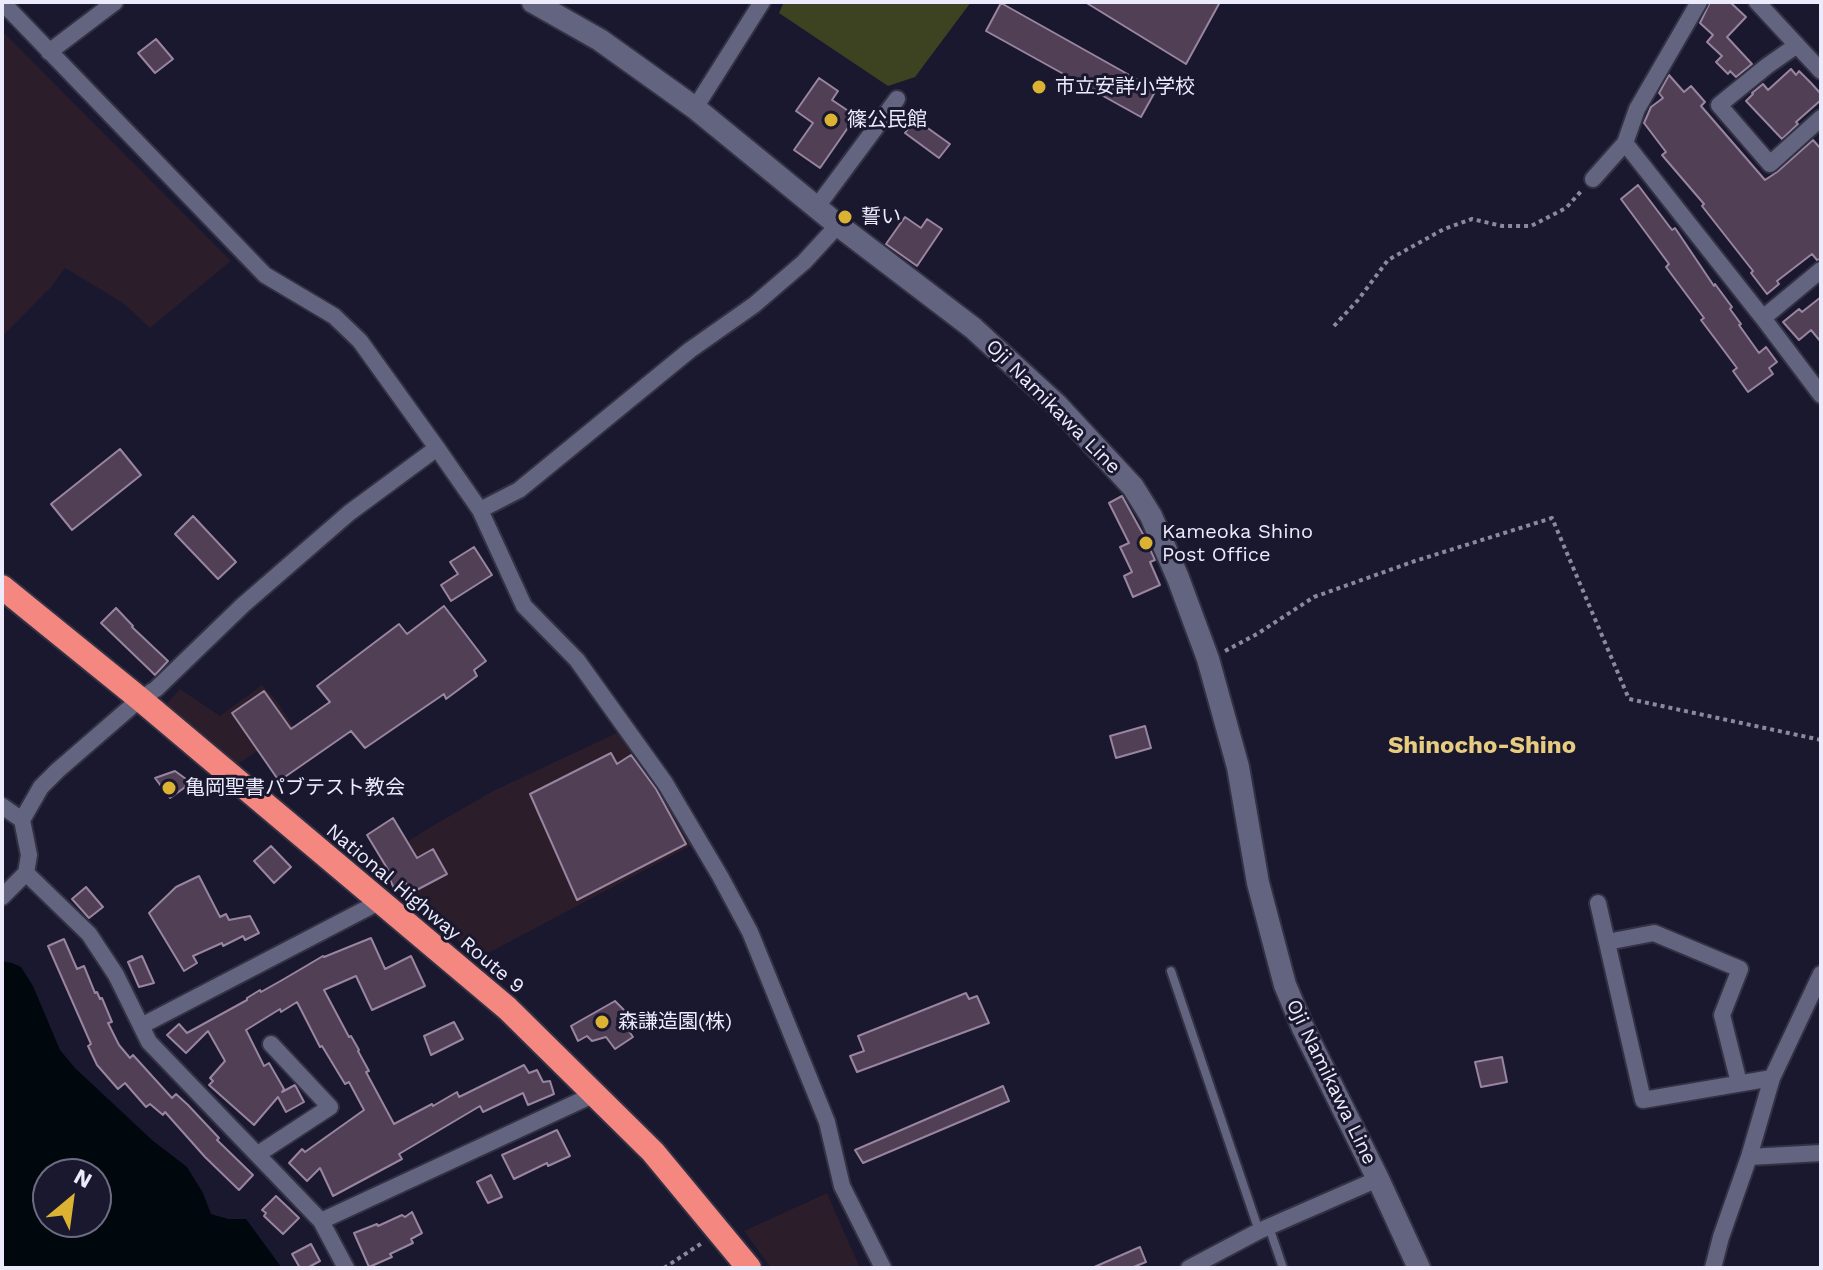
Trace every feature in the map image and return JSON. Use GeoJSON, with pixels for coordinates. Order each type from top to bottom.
{"type":"FeatureCollection","features":[{"type":"Feature","properties":{"kind":"highway","name":"National Highway Route 9"},"geometry":{"type":"LineString","coordinates":[[2,588],[140,699],[507,1008],[653,1152],[749,1268]]}},
{"type":"Feature","properties":{"kind":"main road","name":"Oji Namikawa Line"},"geometry":{"type":"LineString","coordinates":[[533,2],[600,40],[695,108],[816,208],[973,328],[1056,404],[1133,487],[1151,516],[1208,659],[1238,767],[1258,883],[1285,985],[1419,1268]]}},
{"type":"Feature","properties":{"kind":"street"},"geometry":{"type":"LineString","coordinates":[[2,2],[265,275],[334,316],[360,341],[437,448],[480,510],[524,606],[577,660],[665,783],[720,876],[750,932],[827,1122],[842,1186],[883,1268]]}},
{"type":"Feature","properties":{"kind":"street"},"geometry":{"type":"LineString","coordinates":[[49,52],[115,2]]}},
{"type":"Feature","properties":{"kind":"street"},"geometry":{"type":"LineString","coordinates":[[695,108],[762,2]]}},
{"type":"Feature","properties":{"kind":"street"},"geometry":{"type":"LineString","coordinates":[[1593,179],[1625,143],[1637,109],[1699,2]]}},
{"type":"Feature","properties":{"kind":"street"},"geometry":{"type":"LineString","coordinates":[[1757,2],[1821,71]]}},
{"type":"Feature","properties":{"kind":"street"},"geometry":{"type":"LineString","coordinates":[[1797,45],[1719,105],[1770,164],[1821,118]]}},
{"type":"Feature","properties":{"kind":"street"},"geometry":{"type":"LineString","coordinates":[[816,208],[897,99]]}},
{"type":"Feature","properties":{"kind":"street"},"geometry":{"type":"LineString","coordinates":[[1625,143],[1821,395]]}},
{"type":"Feature","properties":{"kind":"street"},"geometry":{"type":"LineString","coordinates":[[480,510],[519,490],[690,350],[754,305],[804,262],[838,225]]}},
{"type":"Feature","properties":{"kind":"street"},"geometry":{"type":"LineString","coordinates":[[1763,318],[1821,270]]}},
{"type":"Feature","properties":{"kind":"street"},"geometry":{"type":"LineString","coordinates":[[2,897],[26,873],[29,855],[22,820],[41,787],[140,699],[156,689],[243,605],[349,513],[437,448]]}},
{"type":"Feature","properties":{"kind":"street"},"geometry":{"type":"LineString","coordinates":[[2,806],[22,820]]}},
{"type":"Feature","properties":{"kind":"street"},"geometry":{"type":"LineString","coordinates":[[26,873],[89,934],[116,975],[149,1042],[321,1221],[346,1268]]}},
{"type":"Feature","properties":{"kind":"street"},"geometry":{"type":"LineString","coordinates":[[141,1026],[379,902]]}},
{"type":"Feature","properties":{"kind":"street"},"geometry":{"type":"LineString","coordinates":[[1598,903],[1643,1100],[1772,1078]]}},
{"type":"Feature","properties":{"kind":"street"},"geometry":{"type":"LineString","coordinates":[[1607,942],[1654,933],[1740,969],[1722,1015],[1739,1083]]}},
{"type":"Feature","properties":{"kind":"street"},"geometry":{"type":"LineString","coordinates":[[1713,1268],[1772,1078],[1821,974]]}},
{"type":"Feature","properties":{"kind":"street"},"geometry":{"type":"LineString","coordinates":[[258,1154],[330,1107],[271,1044]]}},
{"type":"Feature","properties":{"kind":"street"},"geometry":{"type":"LineString","coordinates":[[321,1221],[595,1094]]}},
{"type":"Feature","properties":{"kind":"street"},"geometry":{"type":"LineString","coordinates":[[1749,1157],[1821,1153]]}},
{"type":"Feature","properties":{"kind":"street"},"geometry":{"type":"LineString","coordinates":[[1189,1268],[1264,1229],[1378,1179]]}},
{"type":"Feature","properties":{"kind":"lane"},"geometry":{"type":"LineString","coordinates":[[1171,971],[1264,1229],[1283,1268]]}},
{"type":"Feature","properties":{"kind":"path"},"geometry":{"type":"LineString","coordinates":[[1334,326],[1388,260],[1444,229],[1472,219],[1502,226],[1531,226],[1566,208],[1593,179]]}},
{"type":"Feature","properties":{"kind":"path"},"geometry":{"type":"LineString","coordinates":[[1208,659],[1257,634],[1314,597],[1552,518],[1629,699],[1821,740]]}},
{"type":"Feature","properties":{"kind":"path"},"geometry":{"type":"LineString","coordinates":[[664,1268],[720,1231]]}},
{"type":"Feature","properties":{"kind":"shaded area"},"geometry":{"type":"Polygon","coordinates":[[[2,31],[231,261],[150,328],[123,303],[65,268],[52,286],[2,337],[2,31]]]}},
{"type":"Feature","properties":{"kind":"shaded area"},"geometry":{"type":"Polygon","coordinates":[[[262,685],[294,727],[236,765],[162,709],[180,689],[220,716],[262,685]]]}},
{"type":"Feature","properties":{"kind":"shaded area"},"geometry":{"type":"Polygon","coordinates":[[[621,731],[638,751],[694,844],[479,958],[369,866],[493,791],[621,731]]]}},
{"type":"Feature","properties":{"kind":"shaded area"},"geometry":{"type":"Polygon","coordinates":[[[2,961],[21,967],[33,986],[60,1050],[75,1068],[152,1140],[187,1167],[203,1193],[211,1214],[228,1219],[246,1219],[282,1268],[2,1268],[2,961]]]}},
{"type":"Feature","properties":{"kind":"shaded area"},"geometry":{"type":"Polygon","coordinates":[[[827,1193],[860,1268],[771,1268],[744,1231],[827,1193]]]}},
{"type":"Feature","properties":{"kind":"green space"},"geometry":{"type":"Polygon","coordinates":[[[784,2],[971,2],[915,77],[888,86],[779,13],[784,2]]]}},
{"type":"Feature","properties":{"kind":"building"},"geometry":{"type":"Polygon","coordinates":[[[1085,2],[1220,2],[1186,64],[1085,2]]]}},
{"type":"Feature","properties":{"kind":"building"},"geometry":{"type":"Polygon","coordinates":[[[1710,2],[1730,2],[1746,17],[1727,37],[1752,64],[1736,77],[1716,62],[1722,56],[1707,42],[1713,35],[1700,23],[1710,2]]]}},
{"type":"Feature","properties":{"kind":"building"},"geometry":{"type":"Polygon","coordinates":[[[1001,3],[1156,90],[1141,117],[986,31],[1001,3]]]}},
{"type":"Feature","properties":{"kind":"building"},"geometry":{"type":"Polygon","coordinates":[[[156,39],[173,59],[155,73],[138,53],[156,39]]]}},
{"type":"Feature","properties":{"kind":"building"},"geometry":{"type":"Polygon","coordinates":[[[1791,69],[1796,75],[1799,71],[1811,83],[1821,94],[1821,100],[1782,139],[1746,101],[1763,84],[1768,90],[1791,69]]]}},
{"type":"Feature","properties":{"kind":"building"},"geometry":{"type":"Polygon","coordinates":[[[1669,75],[1684,92],[1691,86],[1705,102],[1701,106],[1765,180],[1813,140],[1821,149],[1821,259],[1817,260],[1812,254],[1777,281],[1779,284],[1767,294],[1751,273],[1753,271],[1702,206],[1704,204],[1662,155],[1666,152],[1644,123],[1651,107],[1663,98],[1659,93],[1669,75]]]}},
{"type":"Feature","properties":{"kind":"building","name":"篠公民館"},"geometry":{"type":"Polygon","coordinates":[[[819,78],[838,91],[832,100],[856,116],[820,168],[794,150],[813,123],[796,111],[819,78]]]}},
{"type":"Feature","properties":{"kind":"building"},"geometry":{"type":"Polygon","coordinates":[[[915,119],[950,144],[939,158],[905,133],[915,119]]]}},
{"type":"Feature","properties":{"kind":"building"},"geometry":{"type":"Polygon","coordinates":[[[1638,185],[1672,230],[1675,228],[1732,307],[1730,309],[1739,325],[1759,353],[1766,347],[1777,362],[1769,368],[1773,374],[1748,392],[1733,371],[1737,368],[1666,267],[1669,264],[1621,199],[1638,185]]]}},
{"type":"Feature","properties":{"kind":"building"},"geometry":{"type":"Polygon","coordinates":[[[905,217],[921,228],[927,219],[942,229],[917,266],[886,244],[905,217]]]}},
{"type":"Feature","properties":{"kind":"building"},"geometry":{"type":"Polygon","coordinates":[[[1821,297],[1821,342],[1811,330],[1799,340],[1783,322],[1821,297]]]}},
{"type":"Feature","properties":{"kind":"building"},"geometry":{"type":"Polygon","coordinates":[[[120,449],[141,475],[72,530],[51,504],[120,449]]]}},
{"type":"Feature","properties":{"kind":"building"},"geometry":{"type":"Polygon","coordinates":[[[1122,496],[1155,560],[1150,562],[1160,585],[1133,597],[1124,576],[1132,572],[1120,547],[1129,543],[1109,503],[1122,496]]]}},
{"type":"Feature","properties":{"kind":"building"},"geometry":{"type":"Polygon","coordinates":[[[193,516],[236,562],[218,579],[175,534],[193,516]]]}},
{"type":"Feature","properties":{"kind":"building"},"geometry":{"type":"Polygon","coordinates":[[[474,547],[492,575],[451,601],[441,585],[458,574],[450,562],[474,547]]]}},
{"type":"Feature","properties":{"kind":"building"},"geometry":{"type":"Polygon","coordinates":[[[444,606],[486,661],[474,670],[477,676],[446,699],[444,694],[365,748],[351,731],[279,781],[232,713],[264,691],[291,729],[330,702],[317,686],[399,624],[407,634],[444,606]]]}},
{"type":"Feature","properties":{"kind":"building"},"geometry":{"type":"Polygon","coordinates":[[[116,608],[168,661],[155,675],[101,623],[116,608]]]}},
{"type":"Feature","properties":{"kind":"building"},"geometry":{"type":"Polygon","coordinates":[[[1145,726],[1151,748],[1116,758],[1110,736],[1145,726]]]}},
{"type":"Feature","properties":{"kind":"building"},"geometry":{"type":"Polygon","coordinates":[[[611,753],[617,764],[631,755],[656,789],[686,844],[577,900],[530,794],[611,753]]]}},
{"type":"Feature","properties":{"kind":"building"},"geometry":{"type":"Polygon","coordinates":[[[175,771],[186,779],[186,785],[170,798],[155,778],[175,771]]]}},
{"type":"Feature","properties":{"kind":"building"},"geometry":{"type":"Polygon","coordinates":[[[393,818],[417,858],[433,849],[447,874],[411,893],[406,883],[394,888],[387,874],[390,873],[367,835],[393,818]]]}},
{"type":"Feature","properties":{"kind":"building"},"geometry":{"type":"Polygon","coordinates":[[[271,846],[291,867],[274,883],[254,861],[271,846]]]}},
{"type":"Feature","properties":{"kind":"building"},"geometry":{"type":"Polygon","coordinates":[[[199,876],[220,917],[226,914],[229,920],[250,916],[259,933],[245,940],[243,936],[223,946],[222,943],[193,956],[197,963],[184,971],[149,913],[176,887],[199,876]]]}},
{"type":"Feature","properties":{"kind":"building"},"geometry":{"type":"Polygon","coordinates":[[[86,887],[103,907],[89,918],[72,899],[86,887]]]}},
{"type":"Feature","properties":{"kind":"building"},"geometry":{"type":"Polygon","coordinates":[[[371,938],[385,969],[411,956],[425,986],[372,1010],[356,976],[324,990],[359,1050],[369,1071],[366,1072],[394,1124],[457,1092],[459,1097],[524,1065],[529,1073],[537,1070],[543,1082],[550,1081],[554,1094],[528,1105],[523,1093],[483,1112],[480,1106],[399,1154],[402,1159],[333,1196],[320,1168],[307,1181],[289,1163],[302,1149],[305,1152],[364,1110],[349,1082],[345,1084],[320,1047],[297,1002],[246,1030],[264,1066],[269,1063],[284,1089],[282,1092],[295,1085],[304,1102],[286,1112],[278,1097],[254,1125],[209,1085],[213,1081],[210,1078],[225,1061],[208,1031],[186,1053],[167,1035],[179,1024],[187,1033],[323,956],[371,938]]]}},
{"type":"Feature","properties":{"kind":"building"},"geometry":{"type":"Polygon","coordinates":[[[64,939],[77,969],[84,966],[95,993],[102,998],[112,1022],[108,1023],[119,1045],[130,1058],[133,1055],[172,1098],[176,1094],[188,1105],[219,1138],[217,1140],[253,1175],[239,1190],[165,1112],[163,1115],[150,1104],[146,1107],[125,1083],[118,1089],[97,1065],[88,1046],[91,1044],[48,946],[64,939]]]}},
{"type":"Feature","properties":{"kind":"building"},"geometry":{"type":"Polygon","coordinates":[[[142,956],[154,983],[139,987],[128,962],[142,956]]]}},
{"type":"Feature","properties":{"kind":"building"},"geometry":{"type":"Polygon","coordinates":[[[966,993],[969,999],[977,996],[989,1023],[857,1072],[850,1056],[864,1051],[858,1036],[966,993]]]}},
{"type":"Feature","properties":{"kind":"building","name":"森謙造園(株)"},"geometry":{"type":"Polygon","coordinates":[[[615,1001],[627,1013],[624,1024],[633,1037],[615,1049],[606,1037],[592,1041],[587,1036],[578,1041],[571,1026],[615,1001]]]}},
{"type":"Feature","properties":{"kind":"building"},"geometry":{"type":"Polygon","coordinates":[[[454,1022],[463,1039],[431,1055],[424,1036],[454,1022]]]}},
{"type":"Feature","properties":{"kind":"building"},"geometry":{"type":"Polygon","coordinates":[[[1502,1057],[1507,1082],[1481,1087],[1475,1062],[1502,1057]]]}},
{"type":"Feature","properties":{"kind":"building"},"geometry":{"type":"Polygon","coordinates":[[[1003,1086],[1009,1101],[863,1163],[855,1150],[1003,1086]]]}},
{"type":"Feature","properties":{"kind":"building"},"geometry":{"type":"Polygon","coordinates":[[[557,1130],[570,1156],[514,1179],[502,1155],[557,1130]]]}},
{"type":"Feature","properties":{"kind":"building"},"geometry":{"type":"Polygon","coordinates":[[[491,1175],[502,1197],[488,1203],[477,1182],[491,1175]]]}},
{"type":"Feature","properties":{"kind":"building"},"geometry":{"type":"Polygon","coordinates":[[[276,1196],[299,1218],[283,1234],[264,1216],[266,1213],[262,1210],[276,1196]]]}},
{"type":"Feature","properties":{"kind":"building"},"geometry":{"type":"Polygon","coordinates":[[[412,1212],[422,1233],[411,1239],[413,1243],[390,1254],[392,1257],[369,1267],[354,1233],[412,1212]]]}},
{"type":"Feature","properties":{"kind":"building"},"geometry":{"type":"Polygon","coordinates":[[[311,1244],[320,1261],[300,1268],[292,1254],[311,1244]]]}},
{"type":"Feature","properties":{"kind":"building"},"geometry":{"type":"Polygon","coordinates":[[[1140,1247],[1146,1262],[1131,1268],[1092,1268],[1140,1247]]]}},
{"type":"Feature","properties":{"kind":"place","name":"市立安詳小学校"},"geometry":{"type":"Point","coordinates":[1039,87]}},
{"type":"Feature","properties":{"kind":"place","name":"篠公民館"},"geometry":{"type":"Point","coordinates":[831,120]}},
{"type":"Feature","properties":{"kind":"place","name":"誓い"},"geometry":{"type":"Point","coordinates":[845,217]}},
{"type":"Feature","properties":{"kind":"place","name":"Kameoka Shino Post Office"},"geometry":{"type":"Point","coordinates":[1146,543]}},
{"type":"Feature","properties":{"kind":"place","name":"亀岡聖書パブテスト教会"},"geometry":{"type":"Point","coordinates":[169,788]}},
{"type":"Feature","properties":{"kind":"place","name":"森謙造園(株)"},"geometry":{"type":"Point","coordinates":[602,1022]}},
{"type":"Feature","properties":{"kind":"district","name":"Shinocho-Shino"},"geometry":{"type":"Point","coordinates":[1482,746]}}]}
